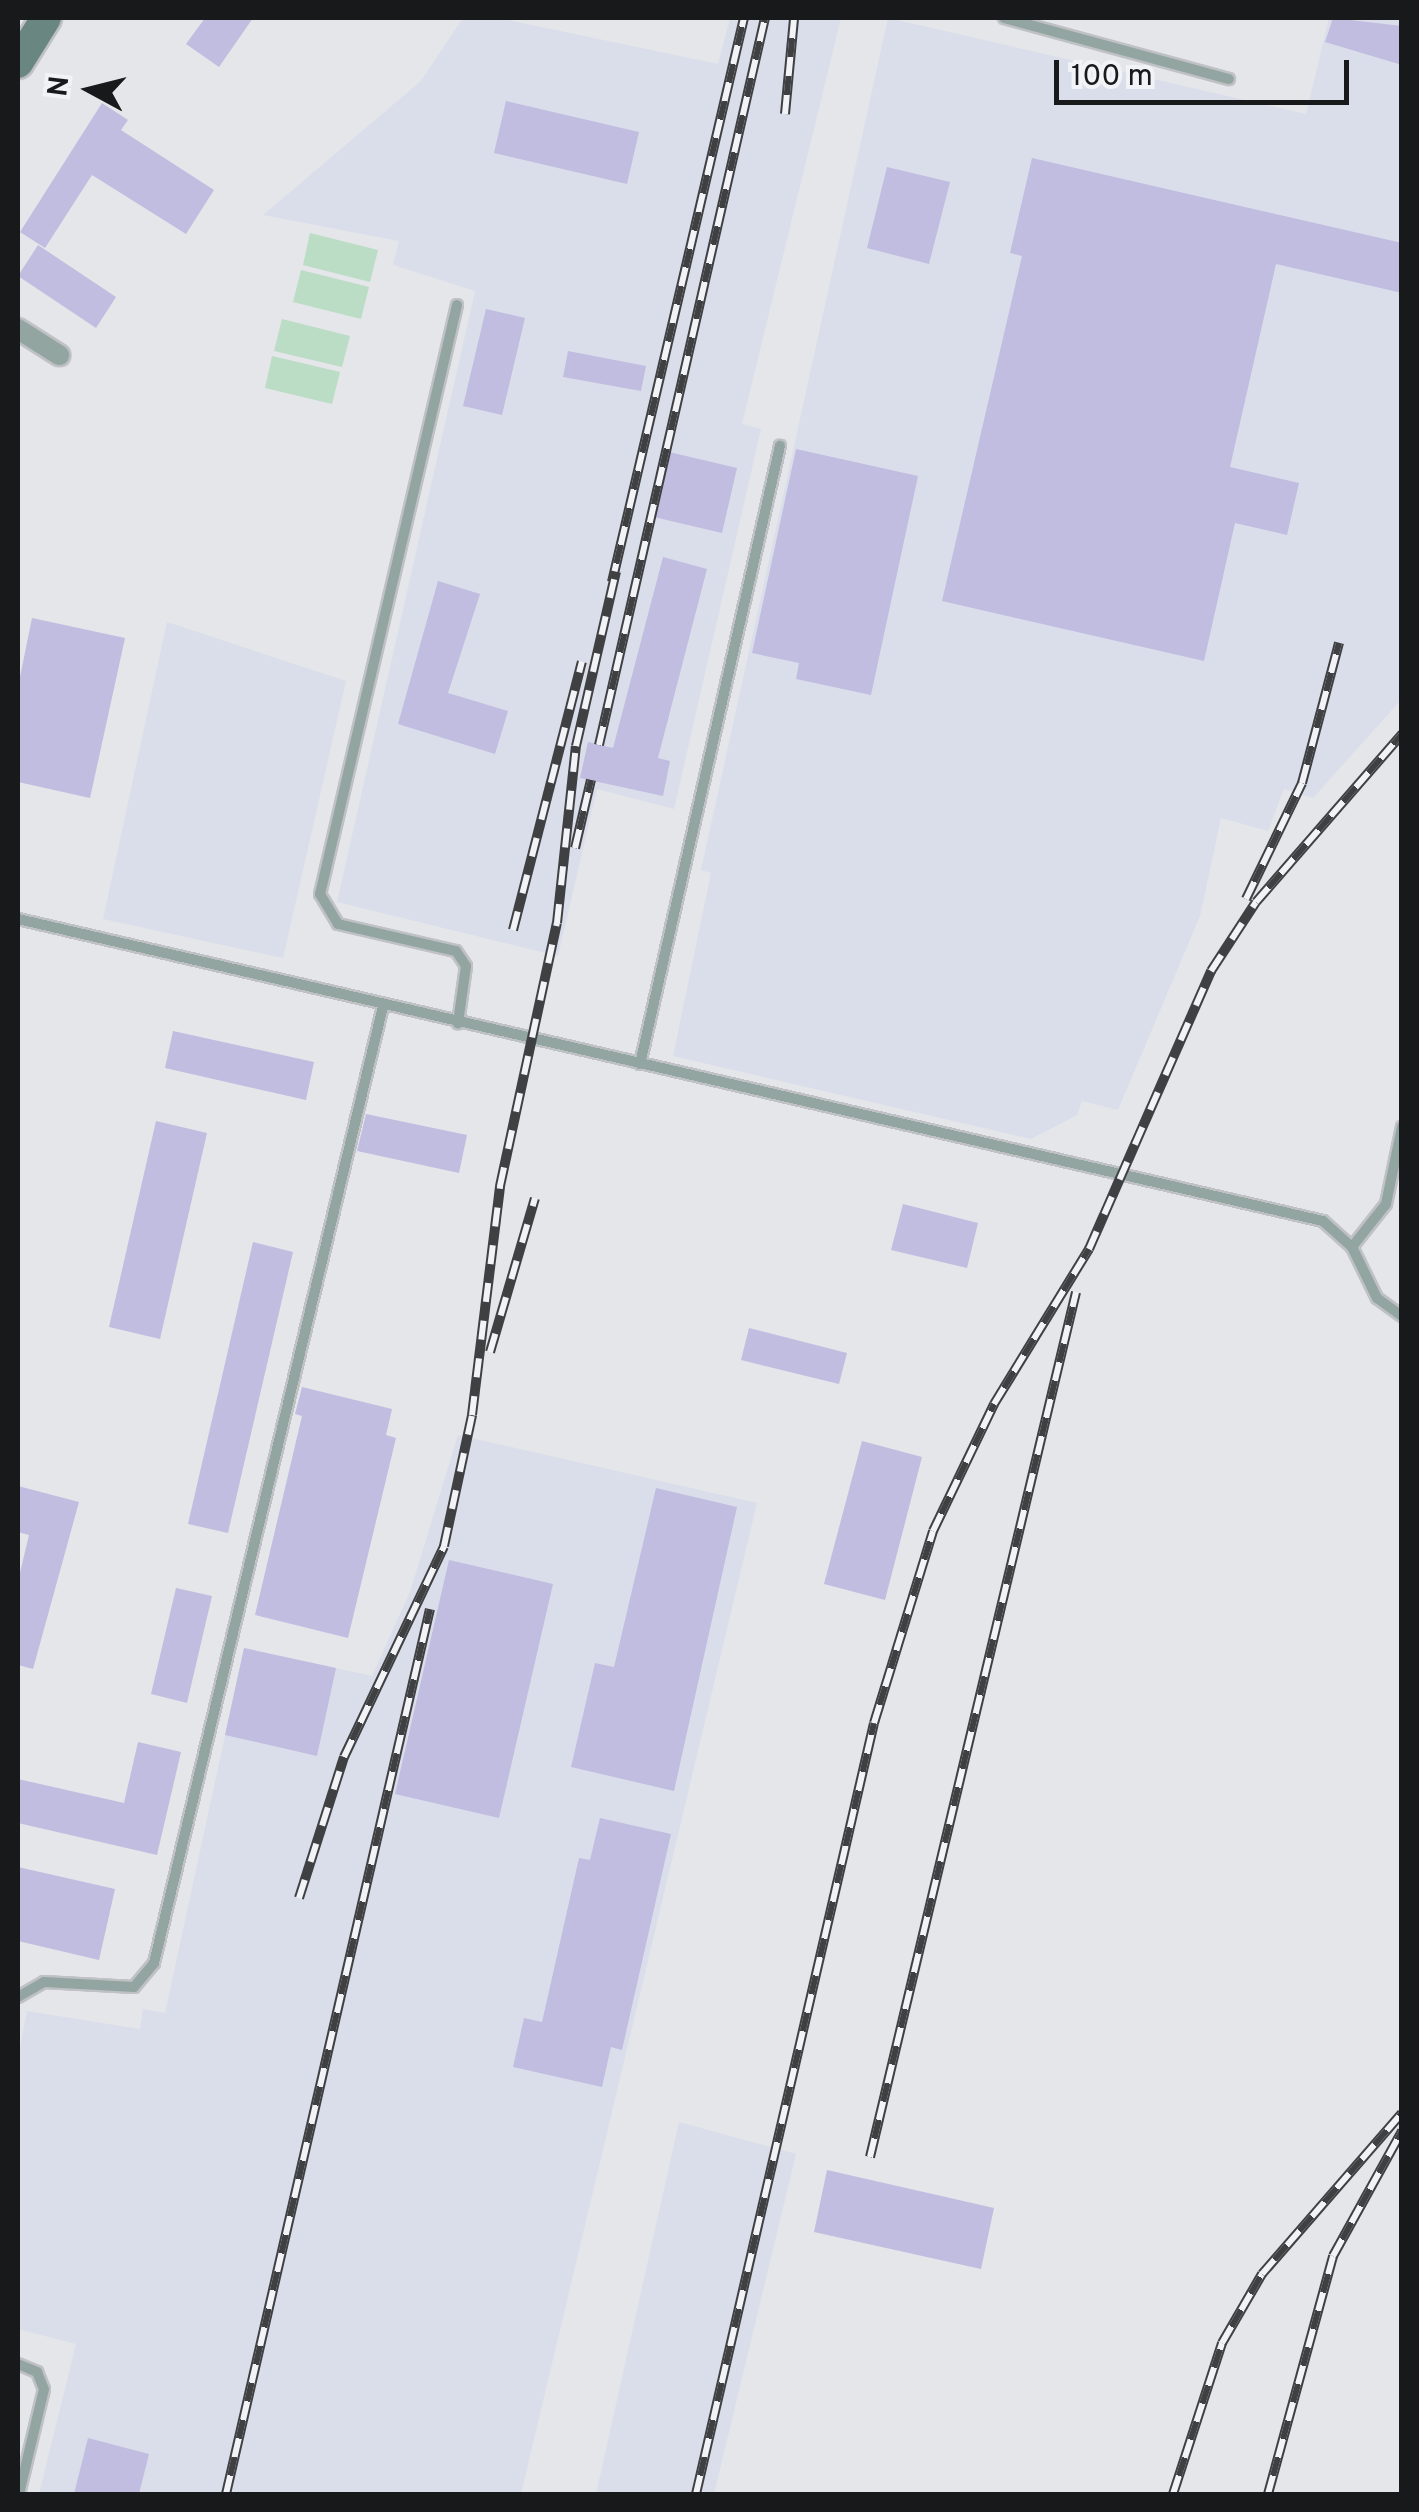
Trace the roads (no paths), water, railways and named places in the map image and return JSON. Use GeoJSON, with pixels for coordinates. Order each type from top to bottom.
{"type":"FeatureCollection","features":[{"type":"Feature","properties":{"kind":"main road"},"geometry":{"type":"LineString","coordinates":[[18,31],[26,18]]}},
{"type":"Feature","properties":{"kind":"main road"},"geometry":{"type":"LineString","coordinates":[[18,62],[46,18]]}},
{"type":"Feature","properties":{"kind":"street"},"geometry":{"type":"LineString","coordinates":[[18,329],[59,355]]}},
{"type":"Feature","properties":{"kind":"lane"},"geometry":{"type":"LineString","coordinates":[[1004,18],[1229,80]]}},
{"type":"Feature","properties":{"kind":"lane"},"geometry":{"type":"LineString","coordinates":[[457,306],[320,894],[338,924],[456,950],[466,966],[458,1023]]}},
{"type":"Feature","properties":{"kind":"lane"},"geometry":{"type":"LineString","coordinates":[[640,1064],[780,446]]}},
{"type":"Feature","properties":{"kind":"lane"},"geometry":{"type":"LineString","coordinates":[[18,919],[1324,1221],[1352,1248],[1376,1298],[1402,1316]]}},
{"type":"Feature","properties":{"kind":"lane"},"geometry":{"type":"LineString","coordinates":[[18,1997],[44,1982],[134,1986],[154,1962],[383,1006]]}},
{"type":"Feature","properties":{"kind":"lane"},"geometry":{"type":"LineString","coordinates":[[1352,1248],[1386,1204],[1402,1127]]}},
{"type":"Feature","properties":{"kind":"lane"},"geometry":{"type":"LineString","coordinates":[[18,2364],[36,2372],[44,2389],[19,2494]]}},
{"type":"Feature","properties":{"kind":"railway"},"geometry":{"type":"LineString","coordinates":[[612,582],[744,18]]}},
{"type":"Feature","properties":{"kind":"railway"},"geometry":{"type":"LineString","coordinates":[[599,745],[765,18]]}},
{"type":"Feature","properties":{"kind":"railway"},"geometry":{"type":"LineString","coordinates":[[785,114],[794,18]]}},
{"type":"Feature","properties":{"kind":"railway"},"geometry":{"type":"LineString","coordinates":[[299,1898],[344,1757],[444,1546],[472,1415],[500,1186],[557,923],[576,746],[616,572]]}},
{"type":"Feature","properties":{"kind":"railway"},"geometry":{"type":"LineString","coordinates":[[1246,899],[1302,783],[1339,643]]}},
{"type":"Feature","properties":{"kind":"railway"},"geometry":{"type":"LineString","coordinates":[[513,930],[582,662]]}},
{"type":"Feature","properties":{"kind":"railway"},"geometry":{"type":"LineString","coordinates":[[696,2494],[874,1723],[933,1531],[994,1404],[1089,1249],[1211,971],[1256,902],[1402,734]]}},
{"type":"Feature","properties":{"kind":"railway"},"geometry":{"type":"LineString","coordinates":[[575,848],[591,780]]}},
{"type":"Feature","properties":{"kind":"railway"},"geometry":{"type":"LineString","coordinates":[[490,1352],[535,1198]]}},
{"type":"Feature","properties":{"kind":"railway"},"geometry":{"type":"LineString","coordinates":[[870,2157],[1076,1292]]}},
{"type":"Feature","properties":{"kind":"railway"},"geometry":{"type":"LineString","coordinates":[[226,2494],[430,1609]]}},
{"type":"Feature","properties":{"kind":"railway"},"geometry":{"type":"LineString","coordinates":[[1173,2494],[1222,2343],[1262,2274],[1402,2113]]}},
{"type":"Feature","properties":{"kind":"railway"},"geometry":{"type":"LineString","coordinates":[[1268,2494],[1333,2256],[1402,2131]]}}]}
